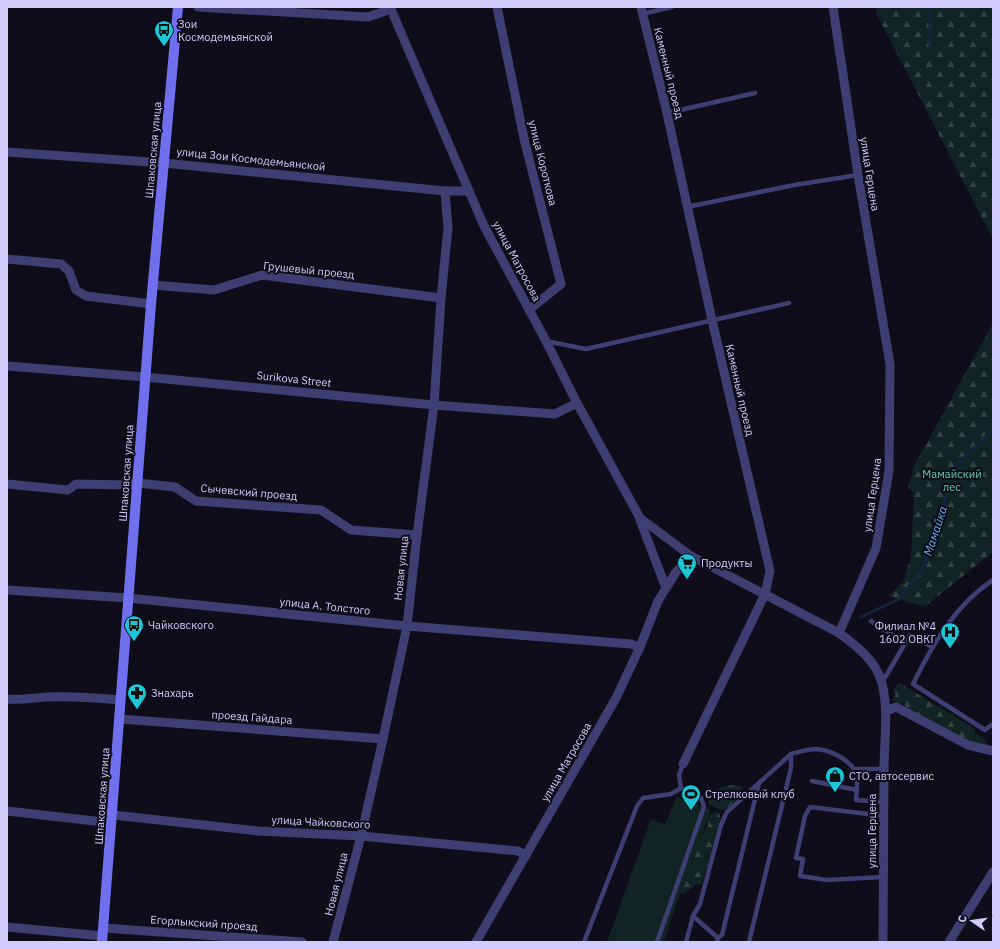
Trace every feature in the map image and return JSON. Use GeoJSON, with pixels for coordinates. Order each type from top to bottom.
{"type":"FeatureCollection","features":[{"type":"Feature","properties":{"kind":"main road","name":"Шпаковская улица"},"geometry":{"type":"LineString","coordinates":[[103,935],[152,285],[178,7]]}},
{"type":"Feature","properties":{"kind":"street"},"geometry":{"type":"LineString","coordinates":[[198,7],[368,17],[391,8]]}},
{"type":"Feature","properties":{"kind":"street","name":"улица Короткова"},"geometry":{"type":"LineString","coordinates":[[497,7],[525,144],[561,284],[529,310]]}},
{"type":"Feature","properties":{"kind":"street","name":"улица Герцена"},"geometry":{"type":"LineString","coordinates":[[833,7],[858,175],[890,364],[889,471],[876,548],[839,633],[859,648],[877,671],[882,683],[886,711],[884,769],[883,942]]}},
{"type":"Feature","properties":{"kind":"street","name":"улица Матросова"},"geometry":{"type":"LineString","coordinates":[[391,8],[484,226],[546,341],[577,403],[640,518],[666,588]]}},
{"type":"Feature","properties":{"kind":"street","name":"Каменный проезд"},"geometry":{"type":"LineString","coordinates":[[642,10],[667,113],[712,320],[770,571],[765,594],[683,764]]}},
{"type":"Feature","properties":{"kind":"street","name":"улица Зои Космодемьянской"},"geometry":{"type":"LineString","coordinates":[[7,152],[164,163],[445,191],[469,192]]}},
{"type":"Feature","properties":{"kind":"street","name":"Новая улица"},"geometry":{"type":"LineString","coordinates":[[333,942],[361,836],[407,626],[416,535],[434,405],[441,298],[448,228],[445,191]]}},
{"type":"Feature","properties":{"kind":"street"},"geometry":{"type":"LineString","coordinates":[[7,259],[61,264],[69,271],[76,290],[86,296],[151,304]]}},
{"type":"Feature","properties":{"kind":"street","name":"Грушевый проезд"},"geometry":{"type":"LineString","coordinates":[[152,285],[214,290],[262,275],[441,298]]}},
{"type":"Feature","properties":{"kind":"street","name":"Surikova Street"},"geometry":{"type":"LineString","coordinates":[[7,366],[146,377],[434,405],[555,414],[577,403]]}},
{"type":"Feature","properties":{"kind":"street","name":"Сычевский проезд"},"geometry":{"type":"LineString","coordinates":[[7,484],[68,490],[76,484],[128,486],[138,483],[175,487],[196,501],[321,510],[351,530],[416,535]]}},
{"type":"Feature","properties":{"kind":"street","name":"улица Матросова"},"geometry":{"type":"LineString","coordinates":[[640,518],[691,556],[839,633]]}},
{"type":"Feature","properties":{"kind":"street","name":"улица Матросова"},"geometry":{"type":"LineString","coordinates":[[476,942],[616,698],[640,647],[658,601],[676,572],[691,556]]}},
{"type":"Feature","properties":{"kind":"street","name":"улица А. Толстого"},"geometry":{"type":"LineString","coordinates":[[7,590],[128,598],[407,626],[631,644],[640,647]]}},
{"type":"Feature","properties":{"kind":"street"},"geometry":{"type":"LineString","coordinates":[[7,699],[17,700],[48,697],[86,697],[121,700]]}},
{"type":"Feature","properties":{"kind":"street"},"geometry":{"type":"LineString","coordinates":[[886,711],[896,707],[968,745],[993,751]]}},
{"type":"Feature","properties":{"kind":"street","name":"проезд Гайдара"},"geometry":{"type":"LineString","coordinates":[[120,719],[383,739]]}},
{"type":"Feature","properties":{"kind":"street","name":"улица Чайковского"},"geometry":{"type":"LineString","coordinates":[[7,811],[258,831],[361,836],[518,851],[526,856]]}},
{"type":"Feature","properties":{"kind":"street"},"geometry":{"type":"LineString","coordinates":[[948,942],[993,872]]}},
{"type":"Feature","properties":{"kind":"street","name":"Егорлыкский проезд"},"geometry":{"type":"LineString","coordinates":[[7,927],[103,935],[302,942]]}},
{"type":"Feature","properties":{"kind":"lane"},"geometry":{"type":"LineString","coordinates":[[642,10],[672,7]]}},
{"type":"Feature","properties":{"kind":"lane"},"geometry":{"type":"LineString","coordinates":[[667,113],[755,93]]}},
{"type":"Feature","properties":{"kind":"lane"},"geometry":{"type":"LineString","coordinates":[[687,207],[794,185],[858,175]]}},
{"type":"Feature","properties":{"kind":"lane"},"geometry":{"type":"LineString","coordinates":[[546,341],[586,349],[789,303]]}},
{"type":"Feature","properties":{"kind":"lane"},"geometry":{"type":"LineString","coordinates":[[993,580],[982,587],[961,608],[932,647],[913,684],[985,730],[993,724]]}},
{"type":"Feature","properties":{"kind":"lane"},"geometry":{"type":"LineString","coordinates":[[871,621],[906,643]]}},
{"type":"Feature","properties":{"kind":"lane"},"geometry":{"type":"LineString","coordinates":[[882,683],[910,635],[932,647]]}},
{"type":"Feature","properties":{"kind":"lane"},"geometry":{"type":"LineString","coordinates":[[686,942],[693,916],[700,904],[721,825],[727,812],[791,754],[816,749],[835,754],[849,762],[854,769],[884,769]]}},
{"type":"Feature","properties":{"kind":"lane"},"geometry":{"type":"LineString","coordinates":[[749,942],[791,768],[791,754]]}},
{"type":"Feature","properties":{"kind":"lane"},"geometry":{"type":"LineString","coordinates":[[681,788],[679,775],[683,764]]}},
{"type":"Feature","properties":{"kind":"lane"},"geometry":{"type":"LineString","coordinates":[[858,769],[856,800],[884,802]]}},
{"type":"Feature","properties":{"kind":"lane"},"geometry":{"type":"LineString","coordinates":[[812,781],[856,790]]}},
{"type":"Feature","properties":{"kind":"lane"},"geometry":{"type":"LineString","coordinates":[[693,916],[717,940],[722,935],[760,782]]}},
{"type":"Feature","properties":{"kind":"lane"},"geometry":{"type":"LineString","coordinates":[[584,942],[637,806],[643,798],[671,794],[681,788]]}},
{"type":"Feature","properties":{"kind":"lane"},"geometry":{"type":"LineString","coordinates":[[657,942],[704,808],[701,798],[681,788]]}},
{"type":"Feature","properties":{"kind":"lane"},"geometry":{"type":"LineString","coordinates":[[883,877],[827,880],[800,876],[803,859],[796,858],[805,816],[810,807],[884,816]]}},
{"type":"Feature","properties":{"kind":"green space"},"geometry":{"type":"Polygon","coordinates":[[[876,7],[993,7],[993,239],[877,15],[876,7]]]}},
{"type":"Feature","properties":{"kind":"green space","name":"Мамайский лес"},"geometry":{"type":"Polygon","coordinates":[[[993,323],[993,552],[924,607],[889,596],[904,580],[911,557],[914,493],[908,488],[914,466],[993,323]]]}},
{"type":"Feature","properties":{"kind":"green space"},"geometry":{"type":"Polygon","coordinates":[[[900,683],[975,729],[975,734],[983,737],[987,742],[985,745],[971,742],[906,708],[904,703],[899,704],[892,700],[896,694],[893,691],[897,684],[900,683]]]}},
{"type":"Feature","properties":{"kind":"green space"},"geometry":{"type":"Polygon","coordinates":[[[734,785],[743,787],[741,794],[725,810],[716,808],[709,803],[712,794],[715,791],[734,785]]]}},
{"type":"Feature","properties":{"kind":"green space"},"geometry":{"type":"Polygon","coordinates":[[[677,796],[711,810],[664,942],[607,942],[651,819],[665,824],[677,796]]]}},
{"type":"Feature","properties":{"kind":"green space"},"geometry":{"type":"Polygon","coordinates":[[[718,811],[721,818],[702,884],[697,884],[682,895],[680,892],[689,867],[694,859],[694,853],[705,829],[708,826],[708,818],[714,812],[718,811]]]}},
{"type":"Feature","properties":{"kind":"waterway"},"geometry":{"type":"LineString","coordinates":[[930,7],[930,46]]}},
{"type":"Feature","properties":{"kind":"waterway","name":"Мамайка"},"geometry":{"type":"LineString","coordinates":[[861,617],[899,599],[923,568],[956,465],[993,429]]}},
{"type":"Feature","properties":{"kind":"place","name":"Зои Космодемьянской"},"geometry":{"type":"Point","coordinates":[164,47]}},
{"type":"Feature","properties":{"kind":"place","name":"Продукты"},"geometry":{"type":"Point","coordinates":[687,580]}},
{"type":"Feature","properties":{"kind":"place","name":"Чайковского"},"geometry":{"type":"Point","coordinates":[134,642]}},
{"type":"Feature","properties":{"kind":"place","name":"Филиал №4 1602 ОВКГ"},"geometry":{"type":"Point","coordinates":[950,649]}},
{"type":"Feature","properties":{"kind":"place","name":"Знахарь"},"geometry":{"type":"Point","coordinates":[137,710]}},
{"type":"Feature","properties":{"kind":"place","name":"СТО, автосервис"},"geometry":{"type":"Point","coordinates":[835,793]}},
{"type":"Feature","properties":{"kind":"place","name":"Стрелковый клуб"},"geometry":{"type":"Point","coordinates":[691,811]}}]}
